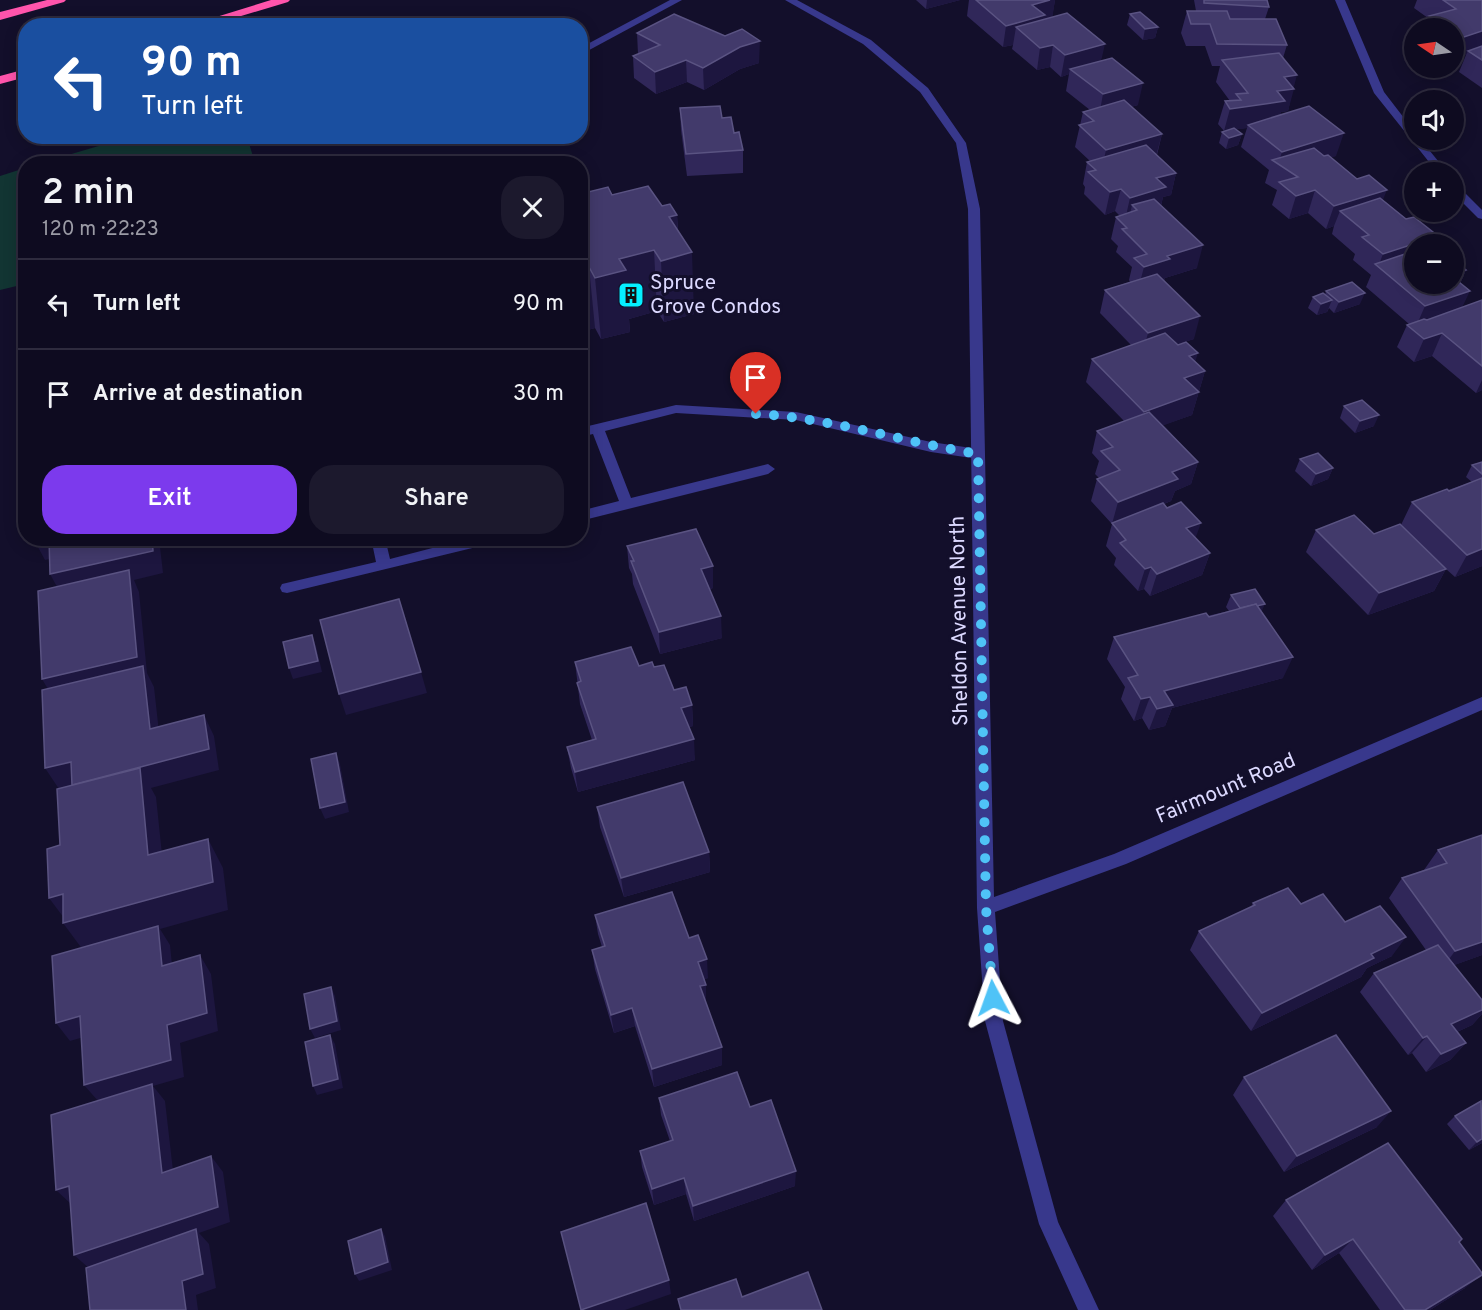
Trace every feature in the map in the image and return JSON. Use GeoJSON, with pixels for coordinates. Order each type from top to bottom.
{"type":"FeatureCollection","features":[{"type":"Feature","properties":{"kind":"highway"},"geometry":{"type":"LineString","coordinates":[[0,16],[60,0]]}},
{"type":"Feature","properties":{"kind":"highway"},"geometry":{"type":"LineString","coordinates":[[221,18],[284,0]]}},
{"type":"Feature","properties":{"kind":"highway"},"geometry":{"type":"LineString","coordinates":[[0,80],[18,75]]}},
{"type":"Feature","properties":{"kind":"street"},"geometry":{"type":"LineString","coordinates":[[588,48],[677,0]]}},
{"type":"Feature","properties":{"kind":"street","name":"Sheldon Avenue North"},"geometry":{"type":"LineString","coordinates":[[790,0],[867,42],[924,90],[961,143],[974,209],[986,908],[994,1021],[1049,1224],[1089,1310]]}},
{"type":"Feature","properties":{"kind":"street"},"geometry":{"type":"LineString","coordinates":[[1340,0],[1379,93],[1404,125]]}},
{"type":"Feature","properties":{"kind":"street"},"geometry":{"type":"LineString","coordinates":[[1424,150],[1434,162]]}},
{"type":"Feature","properties":{"kind":"street"},"geometry":{"type":"LineString","coordinates":[[1464,198],[1482,216]]}},
{"type":"Feature","properties":{"kind":"street"},"geometry":{"type":"LineString","coordinates":[[588,431],[676,409],[796,416],[931,447],[978,454]]}},
{"type":"Feature","properties":{"kind":"street"},"geometry":{"type":"LineString","coordinates":[[597,429],[627,505]]}},
{"type":"Feature","properties":{"kind":"street"},"geometry":{"type":"LineString","coordinates":[[588,514],[768,469]]}},
{"type":"Feature","properties":{"kind":"street"},"geometry":{"type":"LineString","coordinates":[[380,546],[384,566]]}},
{"type":"Feature","properties":{"kind":"street"},"geometry":{"type":"LineString","coordinates":[[287,588],[462,546]]}},
{"type":"Feature","properties":{"kind":"street","name":"Fairmount Road"},"geometry":{"type":"LineString","coordinates":[[986,908],[1120,859],[1482,703]]}},
{"type":"Feature","properties":{"kind":"green space"},"geometry":{"type":"Polygon","coordinates":[[[105,144],[249,144],[253,156],[65,156],[105,144]]]}},
{"type":"Feature","properties":{"kind":"green space"},"geometry":{"type":"Polygon","coordinates":[[[18,170],[18,286],[0,290],[0,176],[18,170]]]}},
{"type":"Feature","properties":{"kind":"building"},"geometry":{"type":"Polygon","coordinates":[[[976,0],[1050,0],[1032,5],[1045,15],[1006,26],[976,0]]]}},
{"type":"Feature","properties":{"kind":"building"},"geometry":{"type":"Polygon","coordinates":[[[1204,0],[1267,0],[1269,7],[1204,3],[1204,0]]]}},
{"type":"Feature","properties":{"kind":"building"},"geometry":{"type":"Polygon","coordinates":[[[1443,0],[1482,0],[1482,31],[1464,37],[1464,18],[1432,18],[1429,16],[1456,9],[1443,0]]]}},
{"type":"Feature","properties":{"kind":"building"},"geometry":{"type":"Polygon","coordinates":[[[1187,11],[1227,11],[1230,19],[1276,19],[1287,45],[1217,44],[1210,24],[1191,24],[1187,11]]]}},
{"type":"Feature","properties":{"kind":"building"},"geometry":{"type":"Polygon","coordinates":[[[1140,12],[1158,27],[1145,29],[1130,14],[1140,12]]]}},
{"type":"Feature","properties":{"kind":"building"},"geometry":{"type":"Polygon","coordinates":[[[1067,13],[1105,44],[1065,55],[1053,45],[1040,48],[1016,27],[1067,13]]]}},
{"type":"Feature","properties":{"kind":"building"},"geometry":{"type":"Polygon","coordinates":[[[674,14],[725,36],[742,29],[760,41],[740,47],[703,68],[686,60],[655,72],[633,56],[660,45],[637,33],[674,14]]]}},
{"type":"Feature","properties":{"kind":"building"},"geometry":{"type":"Polygon","coordinates":[[[1482,46],[1482,60],[1468,51],[1482,46]]]}},
{"type":"Feature","properties":{"kind":"building"},"geometry":{"type":"Polygon","coordinates":[[[1279,53],[1297,75],[1284,77],[1294,89],[1277,91],[1285,101],[1230,109],[1225,101],[1241,100],[1236,94],[1248,93],[1222,60],[1279,53]]]}},
{"type":"Feature","properties":{"kind":"building"},"geometry":{"type":"Polygon","coordinates":[[[1112,58],[1143,83],[1103,94],[1070,69],[1112,58]]]}},
{"type":"Feature","properties":{"kind":"building"},"geometry":{"type":"Polygon","coordinates":[[[1124,100],[1162,134],[1106,150],[1079,125],[1094,121],[1083,112],[1124,100]]]}},
{"type":"Feature","properties":{"kind":"building"},"geometry":{"type":"Polygon","coordinates":[[[720,106],[722,118],[731,117],[734,133],[739,132],[743,150],[686,154],[680,108],[720,106]]]}},
{"type":"Feature","properties":{"kind":"building"},"geometry":{"type":"Polygon","coordinates":[[[1309,106],[1344,133],[1282,152],[1248,125],[1309,106]]]}},
{"type":"Feature","properties":{"kind":"building"},"geometry":{"type":"Polygon","coordinates":[[[1234,128],[1242,134],[1229,138],[1222,132],[1234,128]]]}},
{"type":"Feature","properties":{"kind":"building"},"geometry":{"type":"Polygon","coordinates":[[[1146,145],[1176,173],[1156,178],[1166,187],[1130,198],[1121,189],[1110,192],[1088,172],[1096,170],[1087,162],[1146,145]]]}},
{"type":"Feature","properties":{"kind":"building"},"geometry":{"type":"Polygon","coordinates":[[[1314,148],[1324,156],[1328,155],[1357,179],[1369,175],[1387,190],[1334,206],[1315,190],[1296,196],[1279,182],[1298,177],[1272,160],[1314,148]]]}},
{"type":"Feature","properties":{"kind":"building"},"geometry":{"type":"Polygon","coordinates":[[[648,186],[662,206],[670,204],[677,215],[669,217],[692,252],[661,261],[654,250],[619,259],[626,270],[595,278],[588,267],[588,192],[608,187],[612,195],[648,186]]]}},
{"type":"Feature","properties":{"kind":"building"},"geometry":{"type":"Polygon","coordinates":[[[1380,198],[1404,217],[1404,222],[1420,222],[1435,234],[1404,234],[1404,247],[1383,254],[1362,237],[1369,235],[1340,211],[1380,198]]]}},
{"type":"Feature","properties":{"kind":"building"},"geometry":{"type":"Polygon","coordinates":[[[1154,199],[1203,245],[1167,256],[1170,259],[1144,267],[1134,258],[1147,254],[1122,229],[1127,228],[1116,217],[1137,210],[1132,205],[1154,199]]]}},
{"type":"Feature","properties":{"kind":"building"},"geometry":{"type":"Polygon","coordinates":[[[1404,254],[1404,288],[1375,264],[1404,254]]]}},
{"type":"Feature","properties":{"kind":"building"},"geometry":{"type":"Polygon","coordinates":[[[1157,274],[1200,316],[1148,333],[1105,290],[1157,274]]]}},
{"type":"Feature","properties":{"kind":"building"},"geometry":{"type":"Polygon","coordinates":[[[1352,282],[1365,293],[1339,302],[1326,291],[1352,282]]]}},
{"type":"Feature","properties":{"kind":"building"},"geometry":{"type":"Polygon","coordinates":[[[1323,293],[1332,300],[1321,304],[1313,297],[1323,293]]]}},
{"type":"Feature","properties":{"kind":"building"},"geometry":{"type":"Polygon","coordinates":[[[1411,294],[1461,294],[1425,306],[1411,294]]]}},
{"type":"Feature","properties":{"kind":"building"},"geometry":{"type":"Polygon","coordinates":[[[1482,300],[1482,366],[1442,333],[1424,339],[1407,325],[1427,320],[1482,300]]]}},
{"type":"Feature","properties":{"kind":"building"},"geometry":{"type":"Polygon","coordinates":[[[1165,333],[1178,345],[1186,342],[1198,353],[1189,356],[1205,371],[1184,378],[1199,392],[1144,412],[1092,359],[1165,333]]]}},
{"type":"Feature","properties":{"kind":"building"},"geometry":{"type":"Polygon","coordinates":[[[1362,400],[1379,415],[1360,421],[1344,406],[1362,400]]]}},
{"type":"Feature","properties":{"kind":"building"},"geometry":{"type":"Polygon","coordinates":[[[1149,412],[1198,462],[1172,472],[1178,479],[1118,502],[1097,479],[1120,470],[1101,451],[1113,447],[1097,431],[1149,412]]]}},
{"type":"Feature","properties":{"kind":"building"},"geometry":{"type":"Polygon","coordinates":[[[1318,453],[1333,468],[1316,474],[1300,459],[1318,453]]]}},
{"type":"Feature","properties":{"kind":"building"},"geometry":{"type":"Polygon","coordinates":[[[1482,462],[1482,474],[1472,465],[1482,462]]]}},
{"type":"Feature","properties":{"kind":"building"},"geometry":{"type":"Polygon","coordinates":[[[1482,478],[1482,549],[1467,555],[1412,502],[1482,478]]]}},
{"type":"Feature","properties":{"kind":"building"},"geometry":{"type":"Polygon","coordinates":[[[1181,502],[1201,523],[1186,528],[1210,553],[1157,574],[1151,567],[1145,569],[1120,543],[1126,540],[1112,523],[1163,503],[1167,508],[1181,502]]]}},
{"type":"Feature","properties":{"kind":"building"},"geometry":{"type":"Polygon","coordinates":[[[1354,515],[1374,534],[1400,524],[1446,569],[1379,593],[1316,530],[1354,515]]]}},
{"type":"Feature","properties":{"kind":"building"},"geometry":{"type":"Polygon","coordinates":[[[696,529],[713,566],[701,569],[721,616],[659,632],[627,546],[696,529]]]}},
{"type":"Feature","properties":{"kind":"building"},"geometry":{"type":"Polygon","coordinates":[[[49,546],[153,546],[153,551],[50,574],[49,546]]]}},
{"type":"Feature","properties":{"kind":"building"},"geometry":{"type":"Polygon","coordinates":[[[129,570],[137,657],[42,679],[38,591],[129,570]]]}},
{"type":"Feature","properties":{"kind":"building"},"geometry":{"type":"Polygon","coordinates":[[[1255,589],[1265,604],[1240,608],[1231,595],[1255,589]]]}},
{"type":"Feature","properties":{"kind":"building"},"geometry":{"type":"Polygon","coordinates":[[[399,599],[421,672],[339,694],[320,620],[399,599]]]}},
{"type":"Feature","properties":{"kind":"building"},"geometry":{"type":"Polygon","coordinates":[[[1256,604],[1293,657],[1164,691],[1173,705],[1157,709],[1150,697],[1141,699],[1128,678],[1138,675],[1114,637],[1206,613],[1209,617],[1256,604]]]}},
{"type":"Feature","properties":{"kind":"building"},"geometry":{"type":"Polygon","coordinates":[[[312,635],[318,661],[289,668],[283,642],[312,635]]]}},
{"type":"Feature","properties":{"kind":"building"},"geometry":{"type":"Polygon","coordinates":[[[631,647],[639,666],[652,662],[654,667],[664,665],[674,690],[686,687],[692,705],[681,708],[694,739],[575,772],[567,747],[596,739],[577,683],[581,681],[575,662],[631,647]]]}},
{"type":"Feature","properties":{"kind":"building"},"geometry":{"type":"Polygon","coordinates":[[[143,666],[150,729],[204,715],[209,749],[72,785],[71,762],[45,768],[42,690],[143,666]]]}},
{"type":"Feature","properties":{"kind":"building"},"geometry":{"type":"Polygon","coordinates":[[[336,753],[345,802],[320,808],[311,759],[336,753]]]}},
{"type":"Feature","properties":{"kind":"building"},"geometry":{"type":"Polygon","coordinates":[[[140,768],[148,855],[208,839],[213,882],[63,923],[63,894],[49,898],[47,849],[60,845],[57,789],[140,768]]]}},
{"type":"Feature","properties":{"kind":"building"},"geometry":{"type":"Polygon","coordinates":[[[683,782],[709,852],[621,878],[597,807],[683,782]]]}},
{"type":"Feature","properties":{"kind":"building"},"geometry":{"type":"Polygon","coordinates":[[[1482,835],[1482,942],[1455,951],[1402,878],[1447,863],[1438,850],[1482,835]]]}},
{"type":"Feature","properties":{"kind":"building"},"geometry":{"type":"Polygon","coordinates":[[[1288,888],[1301,904],[1323,894],[1345,922],[1380,906],[1406,937],[1371,954],[1374,958],[1262,1013],[1199,931],[1288,888]]]}},
{"type":"Feature","properties":{"kind":"building"},"geometry":{"type":"Polygon","coordinates":[[[672,892],[689,938],[698,935],[707,959],[698,962],[706,985],[700,986],[722,1047],[652,1069],[632,1008],[611,1015],[592,950],[605,946],[595,915],[672,892]]]}},
{"type":"Feature","properties":{"kind":"building"},"geometry":{"type":"Polygon","coordinates":[[[158,926],[162,966],[200,955],[207,1013],[167,1025],[171,1060],[84,1085],[80,1016],[56,1023],[52,956],[158,926]]]}},
{"type":"Feature","properties":{"kind":"building"},"geometry":{"type":"Polygon","coordinates":[[[1438,945],[1482,1000],[1482,1010],[1451,1024],[1466,1043],[1441,1054],[1427,1036],[1423,1038],[1374,973],[1438,945]]]}},
{"type":"Feature","properties":{"kind":"building"},"geometry":{"type":"Polygon","coordinates":[[[331,987],[337,1021],[310,1029],[304,994],[331,987]]]}},
{"type":"Feature","properties":{"kind":"building"},"geometry":{"type":"Polygon","coordinates":[[[330,1035],[338,1079],[313,1086],[305,1042],[330,1035]]]}},
{"type":"Feature","properties":{"kind":"building"},"geometry":{"type":"Polygon","coordinates":[[[1336,1035],[1391,1111],[1297,1156],[1244,1077],[1336,1035]]]}},
{"type":"Feature","properties":{"kind":"building"},"geometry":{"type":"Polygon","coordinates":[[[737,1072],[750,1107],[771,1100],[796,1171],[693,1206],[684,1178],[652,1189],[640,1151],[673,1140],[659,1098],[737,1072]]]}},
{"type":"Feature","properties":{"kind":"building"},"geometry":{"type":"Polygon","coordinates":[[[152,1084],[162,1173],[211,1156],[218,1207],[74,1255],[69,1186],[56,1190],[51,1115],[152,1084]]]}},
{"type":"Feature","properties":{"kind":"building"},"geometry":{"type":"Polygon","coordinates":[[[1481,1101],[1482,1139],[1477,1142],[1455,1116],[1481,1101]]]}},
{"type":"Feature","properties":{"kind":"building"},"geometry":{"type":"Polygon","coordinates":[[[1388,1143],[1462,1239],[1459,1242],[1482,1273],[1425,1310],[1405,1310],[1353,1239],[1325,1255],[1286,1200],[1388,1143]]]}},
{"type":"Feature","properties":{"kind":"building"},"geometry":{"type":"Polygon","coordinates":[[[646,1203],[669,1280],[581,1310],[561,1232],[646,1203]]]}},
{"type":"Feature","properties":{"kind":"building"},"geometry":{"type":"Polygon","coordinates":[[[196,1229],[203,1274],[182,1281],[186,1310],[90,1310],[86,1268],[196,1229]]]}},
{"type":"Feature","properties":{"kind":"building"},"geometry":{"type":"Polygon","coordinates":[[[381,1229],[388,1262],[355,1274],[348,1241],[381,1229]]]}},
{"type":"Feature","properties":{"kind":"building"},"geometry":{"type":"Polygon","coordinates":[[[808,1272],[822,1310],[681,1310],[678,1299],[736,1279],[742,1297],[808,1272]]]}},
{"type":"Feature","properties":{"kind":"place","name":"Spruce Grove Condos"},"geometry":{"type":"Point","coordinates":[631,295]}},
{"type":"Feature","properties":{"kind":"route"},"geometry":{"type":"LineString","coordinates":[[756,414],[796,416],[931,447],[978,454],[986,908],[993,998]]}}]}
